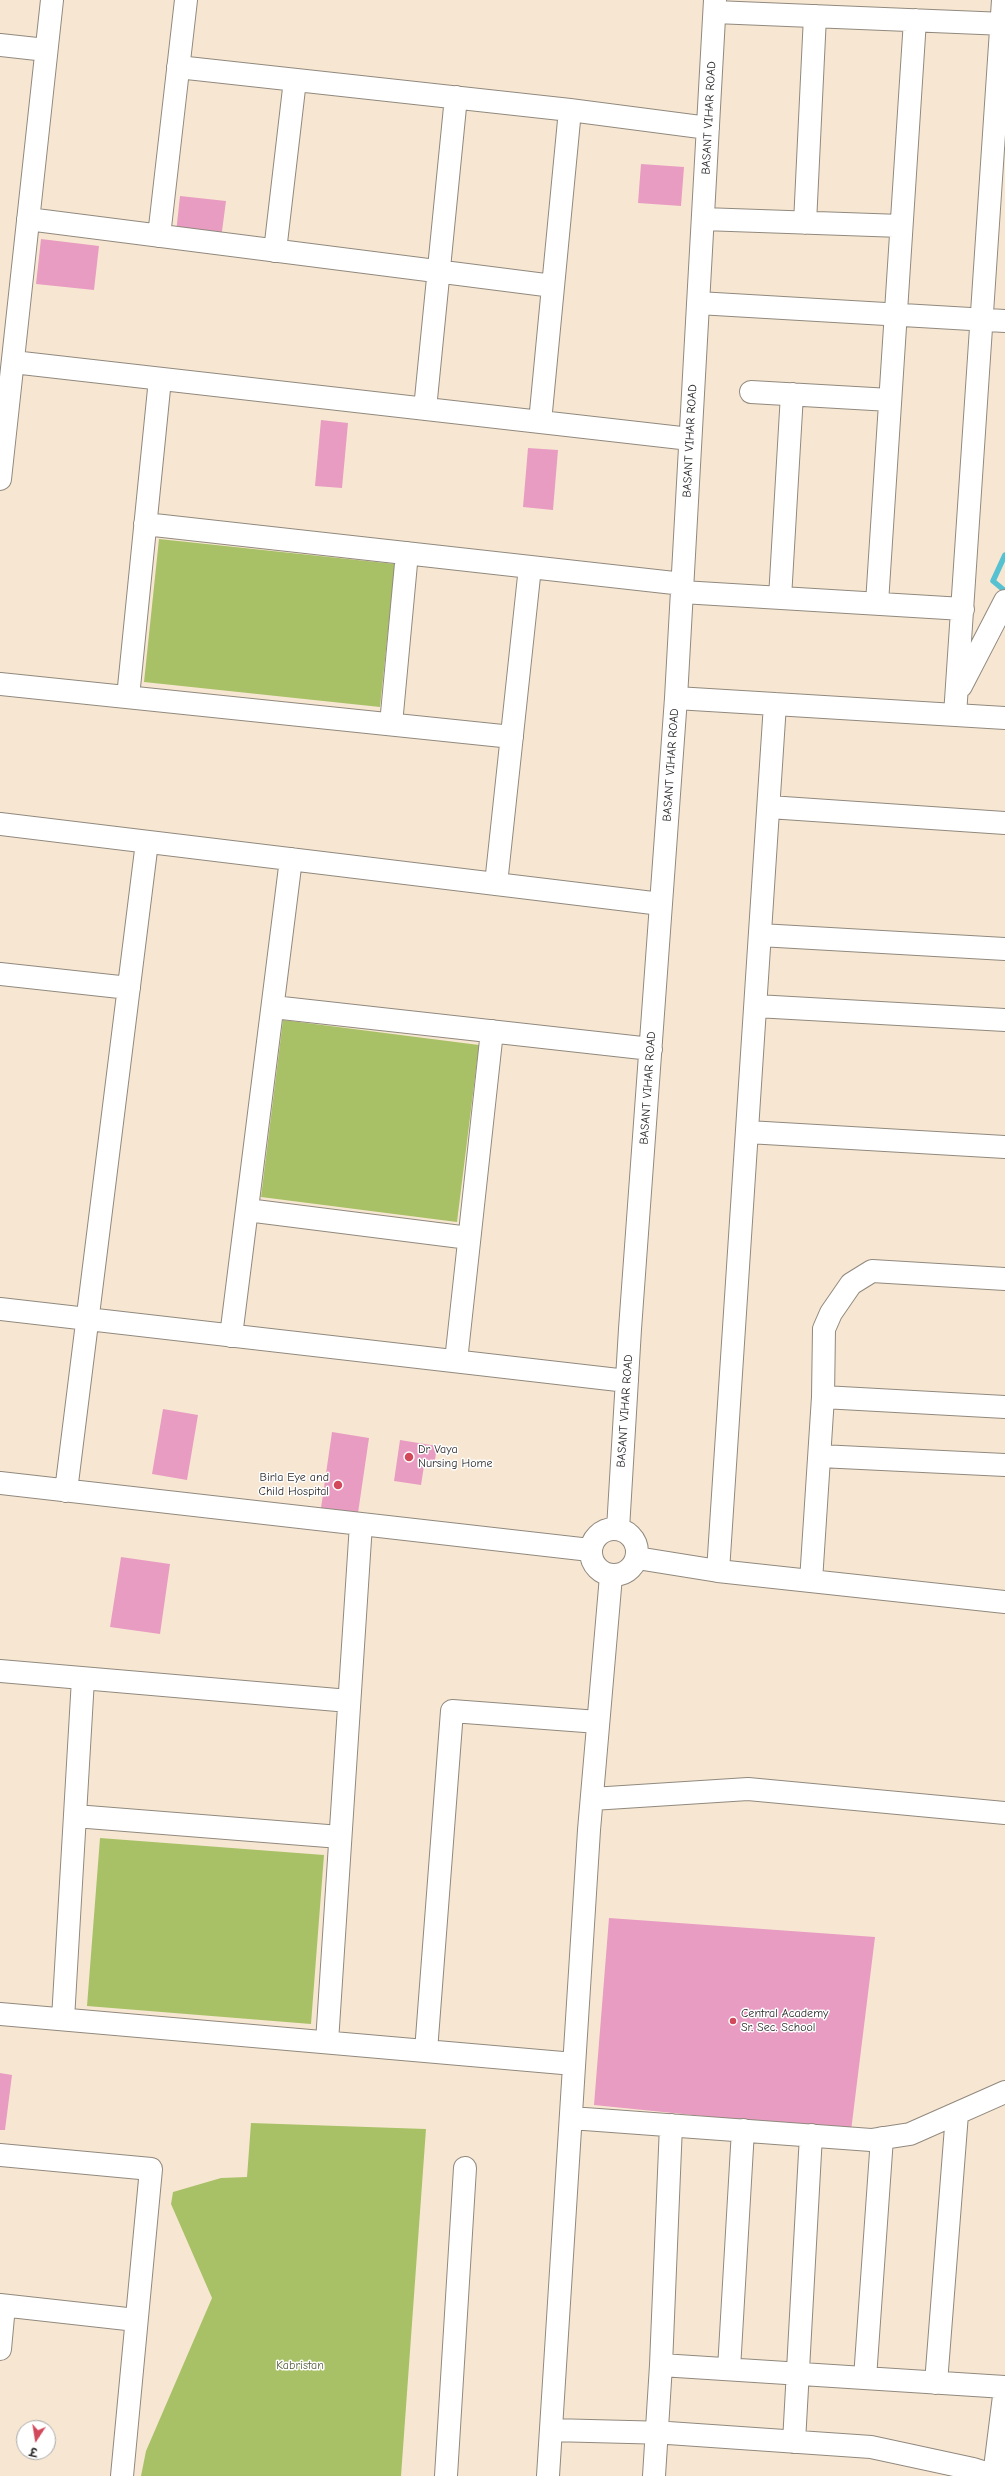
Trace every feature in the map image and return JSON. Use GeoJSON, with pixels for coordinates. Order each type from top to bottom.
{"type":"FeatureCollection","features":[{"type":"Feature","properties":{"kind":"street"},"geometry":{"type":"LineString","coordinates":[[0,479],[52,0]]}},
{"type":"Feature","properties":{"kind":"street"},"geometry":{"type":"LineString","coordinates":[[159,236],[186,0]]}},
{"type":"Feature","properties":{"kind":"street"},"geometry":{"type":"LineString","coordinates":[[956,705],[982,320],[1000,118],[1003,0]]}},
{"type":"Feature","properties":{"kind":"street"},"geometry":{"type":"LineString","coordinates":[[715,6],[815,16],[1003,24]]}},
{"type":"Feature","properties":{"kind":"street","name":"BASANT VIHAR ROAD"},"geometry":{"type":"LineString","coordinates":[[618,1529],[627,1381],[676,698],[715,6]]}},
{"type":"Feature","properties":{"kind":"street"},"geometry":{"type":"LineString","coordinates":[[805,223],[815,16]]}},
{"type":"Feature","properties":{"kind":"street"},"geometry":{"type":"LineString","coordinates":[[877,603],[914,20]]}},
{"type":"Feature","properties":{"kind":"street"},"geometry":{"type":"LineString","coordinates":[[0,45],[46,50]]}},
{"type":"Feature","properties":{"kind":"street"},"geometry":{"type":"LineString","coordinates":[[178,67],[570,110],[708,128]]}},
{"type":"Feature","properties":{"kind":"street"},"geometry":{"type":"LineString","coordinates":[[275,251],[295,80]]}},
{"type":"Feature","properties":{"kind":"street"},"geometry":{"type":"LineString","coordinates":[[425,409],[456,97]]}},
{"type":"Feature","properties":{"kind":"street"},"geometry":{"type":"LineString","coordinates":[[540,422],[570,110]]}},
{"type":"Feature","properties":{"kind":"street"},"geometry":{"type":"LineString","coordinates":[[28,219],[553,286]]}},
{"type":"Feature","properties":{"kind":"street"},"geometry":{"type":"LineString","coordinates":[[703,219],[901,226]]}},
{"type":"Feature","properties":{"kind":"street"},"geometry":{"type":"LineString","coordinates":[[698,303],[1005,321]]}},
{"type":"Feature","properties":{"kind":"street"},"geometry":{"type":"LineString","coordinates":[[13,362],[690,440]]}},
{"type":"Feature","properties":{"kind":"street"},"geometry":{"type":"LineString","coordinates":[[128,697],[160,379]]}},
{"type":"Feature","properties":{"kind":"street"},"geometry":{"type":"LineString","coordinates":[[751,392],[890,400]]}},
{"type":"Feature","properties":{"kind":"street"},"geometry":{"type":"LineString","coordinates":[[780,598],[792,394]]}},
{"type":"Feature","properties":{"kind":"street"},"geometry":{"type":"LineString","coordinates":[[145,524],[530,567],[682,588],[780,598],[962,609]]}},
{"type":"Feature","properties":{"kind":"street"},"geometry":{"type":"LineString","coordinates":[[391,724],[407,553]]}},
{"type":"Feature","properties":{"kind":"street"},"geometry":{"type":"LineString","coordinates":[[496,884],[530,567]]}},
{"type":"Feature","properties":{"kind":"street"},"geometry":{"type":"LineString","coordinates":[[956,705],[1005,601]]}},
{"type":"Feature","properties":{"kind":"street"},"geometry":{"type":"LineString","coordinates":[[0,684],[512,737]]}},
{"type":"Feature","properties":{"kind":"street"},"geometry":{"type":"LineString","coordinates":[[676,698],[775,704],[956,705],[1005,718]]}},
{"type":"Feature","properties":{"kind":"street"},"geometry":{"type":"LineString","coordinates":[[718,1571],[775,704]]}},
{"type":"Feature","properties":{"kind":"street"},"geometry":{"type":"LineString","coordinates":[[769,807],[1005,823]]}},
{"type":"Feature","properties":{"kind":"street"},"geometry":{"type":"LineString","coordinates":[[0,824],[661,904]]}},
{"type":"Feature","properties":{"kind":"street"},"geometry":{"type":"LineString","coordinates":[[66,1491],[147,842]]}},
{"type":"Feature","properties":{"kind":"street"},"geometry":{"type":"LineString","coordinates":[[231,1336],[291,860]]}},
{"type":"Feature","properties":{"kind":"street"},"geometry":{"type":"LineString","coordinates":[[760,935],[1005,949]]}},
{"type":"Feature","properties":{"kind":"street"},"geometry":{"type":"LineString","coordinates":[[0,974],[129,988]]}},
{"type":"Feature","properties":{"kind":"street"},"geometry":{"type":"LineString","coordinates":[[756,1006],[1005,1020]]}},
{"type":"Feature","properties":{"kind":"street"},"geometry":{"type":"LineString","coordinates":[[273,1007],[651,1049]]}},
{"type":"Feature","properties":{"kind":"street"},"geometry":{"type":"LineString","coordinates":[[456,1361],[492,1031]]}},
{"type":"Feature","properties":{"kind":"street"},"geometry":{"type":"LineString","coordinates":[[748,1132],[1005,1147]]}},
{"type":"Feature","properties":{"kind":"street"},"geometry":{"type":"LineString","coordinates":[[247,1210],[469,1238]]}},
{"type":"Feature","properties":{"kind":"street"},"geometry":{"type":"LineString","coordinates":[[811,1581],[824,1397],[824,1329],[831,1313],[851,1284],[872,1271],[1005,1279]]}},
{"type":"Feature","properties":{"kind":"street"},"geometry":{"type":"LineString","coordinates":[[0,1310],[627,1381]]}},
{"type":"Feature","properties":{"kind":"street"},"geometry":{"type":"LineString","coordinates":[[824,1397],[1005,1407]]}},
{"type":"Feature","properties":{"kind":"street"},"geometry":{"type":"LineString","coordinates":[[820,1456],[1005,1464]]}},
{"type":"Feature","properties":{"kind":"street"},"geometry":{"type":"LineString","coordinates":[[0,1483],[590,1550]]}},
{"type":"Feature","properties":{"kind":"street"},"geometry":{"type":"LineString","coordinates":[[327,2042],[361,1524]]}},
{"type":"Feature","properties":{"kind":"street"},"geometry":{"type":"LineString","coordinates":[[609,1529],[618,1529],[627,1533],[636,1543],[637,1558],[628,1571],[620,1575],[611,1576],[596,1568],[590,1550],[594,1540],[601,1533],[609,1529]]}},
{"type":"Feature","properties":{"kind":"street"},"geometry":{"type":"LineString","coordinates":[[637,1558],[718,1571],[1005,1602]]}},
{"type":"Feature","properties":{"kind":"street"},"geometry":{"type":"LineString","coordinates":[[548,2476],[592,1799],[611,1576]]}},
{"type":"Feature","properties":{"kind":"street"},"geometry":{"type":"LineString","coordinates":[[0,1672],[349,1701]]}},
{"type":"Feature","properties":{"kind":"street"},"geometry":{"type":"LineString","coordinates":[[63,2019],[82,1679]]}},
{"type":"Feature","properties":{"kind":"street"},"geometry":{"type":"LineString","coordinates":[[426,2051],[452,1711],[598,1722]]}},
{"type":"Feature","properties":{"kind":"street"},"geometry":{"type":"LineString","coordinates":[[592,1799],[748,1789],[1005,1813]]}},
{"type":"Feature","properties":{"kind":"street"},"geometry":{"type":"LineString","coordinates":[[75,1816],[340,1837]]}},
{"type":"Feature","properties":{"kind":"street"},"geometry":{"type":"LineString","coordinates":[[0,2014],[574,2064]]}},
{"type":"Feature","properties":{"kind":"street"},"geometry":{"type":"LineString","coordinates":[[571,2118],[871,2140],[910,2134],[1005,2092]]}},
{"type":"Feature","properties":{"kind":"street"},"geometry":{"type":"LineString","coordinates":[[936,2383],[957,2114]]}},
{"type":"Feature","properties":{"kind":"street"},"geometry":{"type":"LineString","coordinates":[[654,2476],[658,2432],[671,2125]]}},
{"type":"Feature","properties":{"kind":"street"},"geometry":{"type":"LineString","coordinates":[[729,2369],[742,2130]]}},
{"type":"Feature","properties":{"kind":"street"},"geometry":{"type":"LineString","coordinates":[[794,2442],[811,2135]]}},
{"type":"Feature","properties":{"kind":"street"},"geometry":{"type":"LineString","coordinates":[[865,2378],[882,2138]]}},
{"type":"Feature","properties":{"kind":"street"},"geometry":{"type":"LineString","coordinates":[[0,2155],[151,2169],[122,2476]]}},
{"type":"Feature","properties":{"kind":"street"},"geometry":{"type":"LineString","coordinates":[[446,2476],[465,2168]]}},
{"type":"Feature","properties":{"kind":"street"},"geometry":{"type":"LineString","coordinates":[[0,2349],[2,2306],[136,2320]]}},
{"type":"Feature","properties":{"kind":"street"},"geometry":{"type":"LineString","coordinates":[[551,2430],[658,2432],[871,2447],[938,2469],[994,2476],[1005,2387],[661,2365]]}},
{"type":"Feature","properties":{"kind":"green space"},"geometry":{"type":"Polygon","coordinates":[[[159,539],[395,564],[380,707],[144,682],[159,539]]]}},
{"type":"Feature","properties":{"kind":"green space"},"geometry":{"type":"Polygon","coordinates":[[[283,1020],[479,1045],[457,1222],[261,1197],[283,1020]]]}},
{"type":"Feature","properties":{"kind":"green space"},"geometry":{"type":"Polygon","coordinates":[[[100,1838],[324,1855],[311,2024],[87,2006],[100,1838]]]}},
{"type":"Feature","properties":{"kind":"green space","name":"Kabristan"},"geometry":{"type":"Polygon","coordinates":[[[251,2123],[426,2129],[401,2476],[141,2476],[146,2451],[212,2298],[171,2204],[173,2192],[221,2178],[247,2177],[251,2123]]]}},
{"type":"Feature","properties":{"kind":"building"},"geometry":{"type":"Polygon","coordinates":[[[641,164],[684,167],[681,206],[638,203],[641,164]]]}},
{"type":"Feature","properties":{"kind":"building"},"geometry":{"type":"Polygon","coordinates":[[[180,196],[226,201],[221,239],[176,233],[180,196]]]}},
{"type":"Feature","properties":{"kind":"building"},"geometry":{"type":"Polygon","coordinates":[[[41,239],[99,246],[94,290],[36,284],[41,239]]]}},
{"type":"Feature","properties":{"kind":"building"},"geometry":{"type":"Polygon","coordinates":[[[321,420],[348,423],[342,488],[315,486],[321,420]]]}},
{"type":"Feature","properties":{"kind":"building"},"geometry":{"type":"Polygon","coordinates":[[[528,448],[558,450],[553,510],[523,507],[528,448]]]}},
{"type":"Feature","properties":{"kind":"building"},"geometry":{"type":"Polygon","coordinates":[[[163,1409],[198,1415],[187,1480],[152,1474],[163,1409]]]}},
{"type":"Feature","properties":{"kind":"building"},"geometry":{"type":"Polygon","coordinates":[[[332,1432],[369,1438],[358,1513],[321,1508],[332,1432]]]}},
{"type":"Feature","properties":{"kind":"building"},"geometry":{"type":"Polygon","coordinates":[[[400,1440],[437,1446],[434,1467],[424,1466],[421,1485],[394,1481],[400,1440]]]}},
{"type":"Feature","properties":{"kind":"building"},"geometry":{"type":"Polygon","coordinates":[[[121,1557],[170,1564],[160,1634],[110,1627],[121,1557]]]}},
{"type":"Feature","properties":{"kind":"building","name":"Central Academy Sr. Sec. School"},"geometry":{"type":"Polygon","coordinates":[[[609,1918],[875,1937],[851,2131],[594,2105],[609,1918]]]}},
{"type":"Feature","properties":{"kind":"building"},"geometry":{"type":"Polygon","coordinates":[[[0,2073],[12,2075],[5,2130],[0,2130],[0,2073]]]}},
{"type":"Feature","properties":{"kind":"waterway"},"geometry":{"type":"LineString","coordinates":[[1005,555],[993,581],[1005,591]]}},
{"type":"Feature","properties":{"kind":"place","name":"Dr Vaya Nursing Home"},"geometry":{"type":"Point","coordinates":[409,1457]}},
{"type":"Feature","properties":{"kind":"place","name":"Birla Eye and Child Hospital"},"geometry":{"type":"Point","coordinates":[338,1485]}},
{"type":"Feature","properties":{"kind":"place","name":"Central Academy Sr. Sec. School"},"geometry":{"type":"Point","coordinates":[733,2021]}}]}
